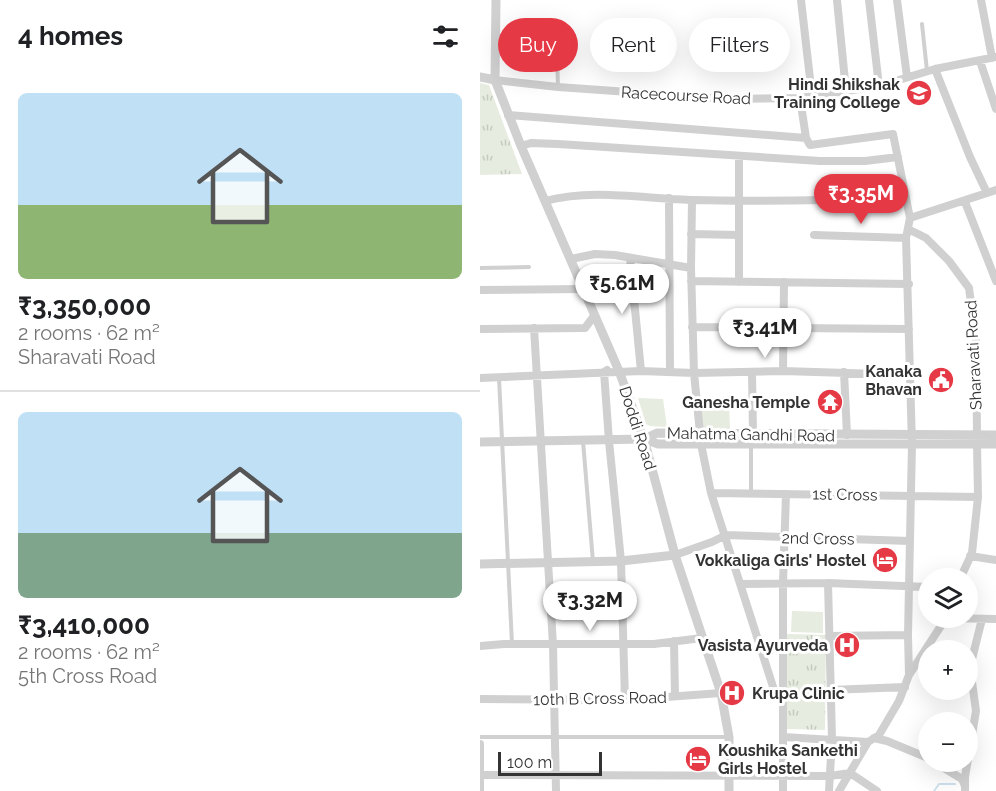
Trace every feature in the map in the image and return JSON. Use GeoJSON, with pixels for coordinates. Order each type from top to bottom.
{"type":"FeatureCollection","features":[{"type":"Feature","properties":{"kind":"street"},"geometry":{"type":"LineString","coordinates":[[495,80],[496,0]]}},
{"type":"Feature","properties":{"kind":"street"},"geometry":{"type":"LineString","coordinates":[[801,0],[812,96]]}},
{"type":"Feature","properties":{"kind":"street"},"geometry":{"type":"LineString","coordinates":[[837,0],[846,92]]}},
{"type":"Feature","properties":{"kind":"street"},"geometry":{"type":"LineString","coordinates":[[869,0],[879,86]]}},
{"type":"Feature","properties":{"kind":"street"},"geometry":{"type":"LineString","coordinates":[[897,0],[907,77]]}},
{"type":"Feature","properties":{"kind":"street"},"geometry":{"type":"LineString","coordinates":[[981,0],[994,57]]}},
{"type":"Feature","properties":{"kind":"street","name":"Racecourse Road"},"geometry":{"type":"LineString","coordinates":[[480,77],[558,87],[728,99],[800,98],[879,86],[907,77],[994,57]]}},
{"type":"Feature","properties":{"kind":"street"},"geometry":{"type":"LineString","coordinates":[[980,61],[996,109]]}},
{"type":"Feature","properties":{"kind":"street"},"geometry":{"type":"LineString","coordinates":[[931,71],[987,193]]}},
{"type":"Feature","properties":{"kind":"street","name":"Doddi Road"},"geometry":{"type":"LineString","coordinates":[[495,80],[521,146],[617,366],[644,439],[675,555],[721,693],[729,737],[729,791]]}},
{"type":"Feature","properties":{"kind":"street"},"geometry":{"type":"LineString","coordinates":[[800,98],[808,142],[820,161]]}},
{"type":"Feature","properties":{"kind":"street"},"geometry":{"type":"LineString","coordinates":[[508,115],[808,142],[893,134],[910,218],[906,238],[912,439],[909,675]]}},
{"type":"Feature","properties":{"kind":"street"},"geometry":{"type":"LineString","coordinates":[[521,146],[531,143],[820,161],[865,161],[898,157]]}},
{"type":"Feature","properties":{"kind":"street"},"geometry":{"type":"LineString","coordinates":[[739,156],[739,282]]}},
{"type":"Feature","properties":{"kind":"street"},"geometry":{"type":"LineString","coordinates":[[910,218],[996,190]]}},
{"type":"Feature","properties":{"kind":"street"},"geometry":{"type":"LineString","coordinates":[[545,201],[578,194],[783,202],[906,198]]}},
{"type":"Feature","properties":{"kind":"street"},"geometry":{"type":"LineString","coordinates":[[669,198],[670,372]]}},
{"type":"Feature","properties":{"kind":"street"},"geometry":{"type":"LineString","coordinates":[[692,200],[692,327],[701,444],[711,493],[775,693],[783,696]]}},
{"type":"Feature","properties":{"kind":"street"},"geometry":{"type":"LineString","coordinates":[[965,201],[996,281]]}},
{"type":"Feature","properties":{"kind":"street","name":"Sharavati Road"},"geometry":{"type":"LineString","coordinates":[[908,229],[926,238],[949,261],[969,288],[976,340],[978,497],[970,556],[965,568]]}},
{"type":"Feature","properties":{"kind":"street"},"geometry":{"type":"LineString","coordinates":[[691,234],[739,235]]}},
{"type":"Feature","properties":{"kind":"street"},"geometry":{"type":"LineString","coordinates":[[814,235],[906,238]]}},
{"type":"Feature","properties":{"kind":"street"},"geometry":{"type":"LineString","coordinates":[[571,259],[595,254],[691,268]]}},
{"type":"Feature","properties":{"kind":"street"},"geometry":{"type":"LineString","coordinates":[[630,258],[642,371]]}},
{"type":"Feature","properties":{"kind":"street"},"geometry":{"type":"LineString","coordinates":[[691,281],[909,284]]}},
{"type":"Feature","properties":{"kind":"street"},"geometry":{"type":"LineString","coordinates":[[783,372],[784,282]]}},
{"type":"Feature","properties":{"kind":"street"},"geometry":{"type":"LineString","coordinates":[[480,290],[584,289]]}},
{"type":"Feature","properties":{"kind":"street"},"geometry":{"type":"LineString","coordinates":[[480,329],[585,327],[594,316]]}},
{"type":"Feature","properties":{"kind":"street"},"geometry":{"type":"LineString","coordinates":[[692,327],[783,326],[909,329]]}},
{"type":"Feature","properties":{"kind":"street"},"geometry":{"type":"LineString","coordinates":[[534,328],[553,645],[556,791]]}},
{"type":"Feature","properties":{"kind":"street"},"geometry":{"type":"LineString","coordinates":[[480,378],[604,372],[617,366],[642,371],[694,373],[844,372],[911,375]]}},
{"type":"Feature","properties":{"kind":"street"},"geometry":{"type":"LineString","coordinates":[[604,372],[621,561],[625,700]]}},
{"type":"Feature","properties":{"kind":"street"},"geometry":{"type":"LineString","coordinates":[[752,372],[752,439]]}},
{"type":"Feature","properties":{"kind":"street"},"geometry":{"type":"LineString","coordinates":[[844,372],[847,435]]}},
{"type":"Feature","properties":{"kind":"street","name":"Mahatma Gandhi Road"},"geometry":{"type":"LineString","coordinates":[[644,439],[657,433],[700,433],[752,439]]}},
{"type":"Feature","properties":{"kind":"street","name":"Mahatma Gandhi Road"},"geometry":{"type":"LineString","coordinates":[[820,439],[847,435],[912,439]]}},
{"type":"Feature","properties":{"kind":"street","name":"Mahatma Gandhi Road"},"geometry":{"type":"LineString","coordinates":[[977,440],[996,435]]}},
{"type":"Feature","properties":{"kind":"street"},"geometry":{"type":"LineString","coordinates":[[480,442],[644,439]]}},
{"type":"Feature","properties":{"kind":"street","name":"Mahatma Gandhi Road"},"geometry":{"type":"LineString","coordinates":[[644,439],[658,444],[701,444],[752,439],[912,439],[977,440],[996,444]]}},
{"type":"Feature","properties":{"kind":"street","name":"1st Cross"},"geometry":{"type":"LineString","coordinates":[[711,493],[978,497]]}},
{"type":"Feature","properties":{"kind":"street"},"geometry":{"type":"LineString","coordinates":[[783,791],[783,583],[786,494]]}},
{"type":"Feature","properties":{"kind":"street"},"geometry":{"type":"LineString","coordinates":[[480,564],[621,561],[675,555],[726,535]]}},
{"type":"Feature","properties":{"kind":"street","name":"2nd Cross"},"geometry":{"type":"LineString","coordinates":[[726,535],[910,541]]}},
{"type":"Feature","properties":{"kind":"street"},"geometry":{"type":"LineString","coordinates":[[970,556],[996,560]]}},
{"type":"Feature","properties":{"kind":"street"},"geometry":{"type":"LineString","coordinates":[[741,584],[828,583],[918,586]]}},
{"type":"Feature","properties":{"kind":"street"},"geometry":{"type":"LineString","coordinates":[[828,583],[831,739],[829,791]]}},
{"type":"Feature","properties":{"kind":"street"},"geometry":{"type":"LineString","coordinates":[[978,619],[996,618]]}},
{"type":"Feature","properties":{"kind":"street"},"geometry":{"type":"LineString","coordinates":[[965,789],[976,711],[970,667],[982,619]]}},
{"type":"Feature","properties":{"kind":"street"},"geometry":{"type":"LineString","coordinates":[[839,791],[870,740],[879,735],[899,701],[909,675],[940,628]]}},
{"type":"Feature","properties":{"kind":"street"},"geometry":{"type":"LineString","coordinates":[[829,636],[908,635]]}},
{"type":"Feature","properties":{"kind":"street"},"geometry":{"type":"LineString","coordinates":[[480,646],[654,644],[702,638]]}},
{"type":"Feature","properties":{"kind":"street"},"geometry":{"type":"LineString","coordinates":[[674,641],[675,696]]}},
{"type":"Feature","properties":{"kind":"street"},"geometry":{"type":"LineString","coordinates":[[830,690],[905,687]]}},
{"type":"Feature","properties":{"kind":"street","name":"10th B Cross Road"},"geometry":{"type":"LineString","coordinates":[[480,699],[625,700],[721,693]]}},
{"type":"Feature","properties":{"kind":"street"},"geometry":{"type":"LineString","coordinates":[[783,737],[887,741],[918,754]]}},
{"type":"Feature","properties":{"kind":"street"},"geometry":{"type":"LineString","coordinates":[[480,744],[480,791]]}},
{"type":"Feature","properties":{"kind":"street"},"geometry":{"type":"LineString","coordinates":[[950,772],[962,779],[965,789]]}},
{"type":"Feature","properties":{"kind":"street"},"geometry":{"type":"LineString","coordinates":[[480,775],[830,776],[850,773],[877,791]]}},
{"type":"Feature","properties":{"kind":"lane"},"geometry":{"type":"LineString","coordinates":[[922,24],[931,71]]}},
{"type":"Feature","properties":{"kind":"lane"},"geometry":{"type":"LineString","coordinates":[[558,72],[558,87]]}},
{"type":"Feature","properties":{"kind":"lane"},"geometry":{"type":"LineString","coordinates":[[480,268],[529,267]]}},
{"type":"Feature","properties":{"kind":"lane"},"geometry":{"type":"LineString","coordinates":[[499,378],[512,644]]}},
{"type":"Feature","properties":{"kind":"lane"},"geometry":{"type":"LineString","coordinates":[[751,493],[752,439]]}},
{"type":"Feature","properties":{"kind":"lane"},"geometry":{"type":"LineString","coordinates":[[583,440],[593,562]]}},
{"type":"Feature","properties":{"kind":"lane"},"geometry":{"type":"LineString","coordinates":[[480,737],[729,737]]}},
{"type":"Feature","properties":{"kind":"green space"},"geometry":{"type":"Polygon","coordinates":[[[480,83],[489,85],[522,174],[480,175],[480,83]]]}},
{"type":"Feature","properties":{"kind":"green space"},"geometry":{"type":"Polygon","coordinates":[[[638,398],[663,399],[667,427],[646,424],[638,398]]]}},
{"type":"Feature","properties":{"kind":"green space"},"geometry":{"type":"Polygon","coordinates":[[[700,402],[729,403],[730,429],[703,429],[700,402]]]}},
{"type":"Feature","properties":{"kind":"green space"},"geometry":{"type":"Polygon","coordinates":[[[792,611],[823,612],[823,633],[791,632],[792,611]]]}},
{"type":"Feature","properties":{"kind":"green space"},"geometry":{"type":"Polygon","coordinates":[[[787,634],[826,635],[825,730],[786,729],[787,634]]]}},
{"type":"Feature","properties":{"kind":"waterway"},"geometry":{"type":"LineString","coordinates":[[934,791],[939,784],[955,784]]}},
{"type":"Feature","properties":{"kind":"place","name":"Hindi Shikshak Training College"},"geometry":{"type":"Point","coordinates":[919,93]}},
{"type":"Feature","properties":{"kind":"place","name":"Kanaka Bhavan"},"geometry":{"type":"Point","coordinates":[941,380]}},
{"type":"Feature","properties":{"kind":"place","name":"Ganesha Temple"},"geometry":{"type":"Point","coordinates":[830,402]}},
{"type":"Feature","properties":{"kind":"place","name":"Vokkaliga Girls' Hostel"},"geometry":{"type":"Point","coordinates":[885,560]}},
{"type":"Feature","properties":{"kind":"place","name":"Vasista Ayurveda"},"geometry":{"type":"Point","coordinates":[847,645]}},
{"type":"Feature","properties":{"kind":"place","name":"Krupa Clinic"},"geometry":{"type":"Point","coordinates":[732,693]}},
{"type":"Feature","properties":{"kind":"place","name":"Koushika Sankethi Girls Hostel"},"geometry":{"type":"Point","coordinates":[698,759]}}]}
